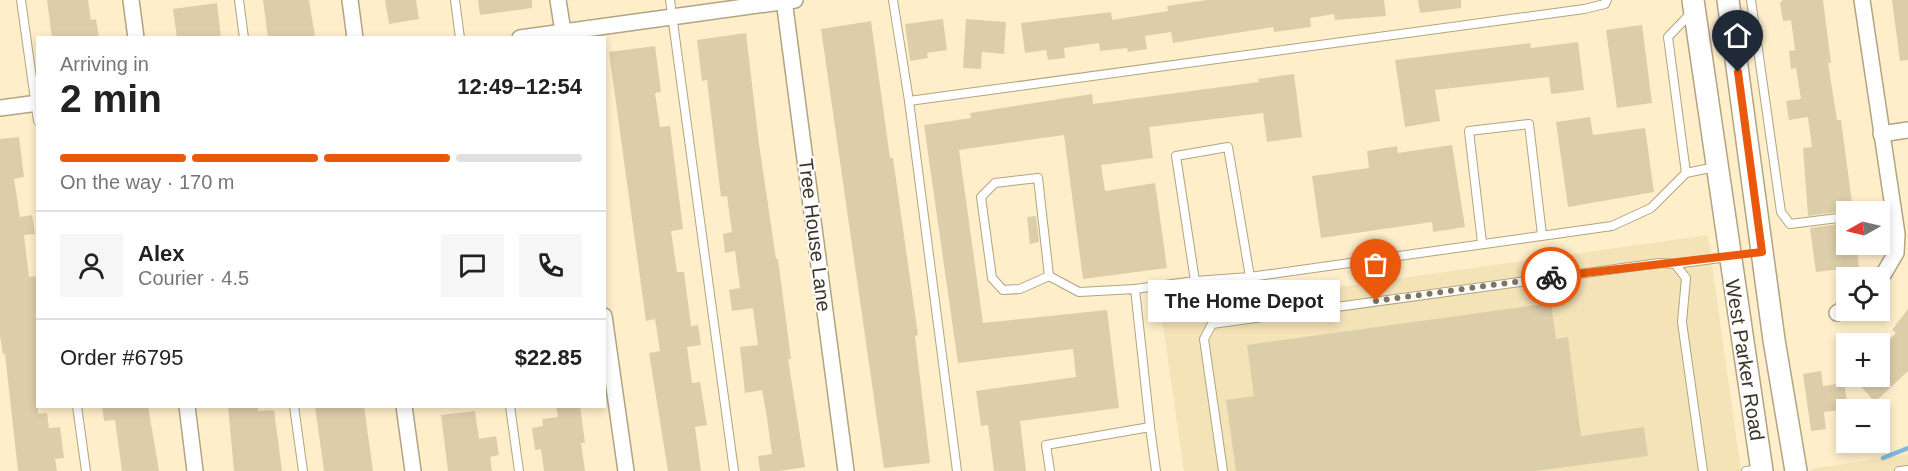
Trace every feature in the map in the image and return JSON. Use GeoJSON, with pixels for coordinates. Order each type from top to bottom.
{"type":"FeatureCollection","features":[{"type":"Feature","properties":{"kind":"main road","name":"West Parker Road"},"geometry":{"type":"LineString","coordinates":[[1728,0],[1762,252],[1796,471]]}},
{"type":"Feature","properties":{"kind":"main road","name":"West Parker Road"},"geometry":{"type":"LineString","coordinates":[[1694,5],[1757,470]]}},
{"type":"Feature","properties":{"kind":"main road"},"geometry":{"type":"LineString","coordinates":[[1716,166],[1750,162]]}},
{"type":"Feature","properties":{"kind":"main road"},"geometry":{"type":"LineString","coordinates":[[1729,257],[1762,252]]}},
{"type":"Feature","properties":{"kind":"street"},"geometry":{"type":"LineString","coordinates":[[131,0],[136,36]]}},
{"type":"Feature","properties":{"kind":"street"},"geometry":{"type":"LineString","coordinates":[[350,0],[355,36]]}},
{"type":"Feature","properties":{"kind":"street"},"geometry":{"type":"LineString","coordinates":[[558,0],[563,35],[788,0]]}},
{"type":"Feature","properties":{"kind":"street","name":"Tree House Lane"},"geometry":{"type":"LineString","coordinates":[[788,0],[846,471]]}},
{"type":"Feature","properties":{"kind":"street"},"geometry":{"type":"LineString","coordinates":[[1862,0],[1881,134],[1885,201]]}},
{"type":"Feature","properties":{"kind":"street"},"geometry":{"type":"LineString","coordinates":[[0,108],[36,104]]}},
{"type":"Feature","properties":{"kind":"street"},"geometry":{"type":"LineString","coordinates":[[1881,134],[1908,130]]}},
{"type":"Feature","properties":{"kind":"street"},"geometry":{"type":"LineString","coordinates":[[1888,267],[1896,253],[1890,228]]}},
{"type":"Feature","properties":{"kind":"street"},"geometry":{"type":"LineString","coordinates":[[606,330],[626,471]]}},
{"type":"Feature","properties":{"kind":"street"},"geometry":{"type":"LineString","coordinates":[[187,408],[195,471]]}},
{"type":"Feature","properties":{"kind":"street"},"geometry":{"type":"LineString","coordinates":[[404,408],[413,471]]}},
{"type":"Feature","properties":{"kind":"lane"},"geometry":{"type":"LineString","coordinates":[[21,0],[36,104]]}},
{"type":"Feature","properties":{"kind":"lane"},"geometry":{"type":"LineString","coordinates":[[239,0],[244,36]]}},
{"type":"Feature","properties":{"kind":"lane"},"geometry":{"type":"LineString","coordinates":[[455,0],[460,36]]}},
{"type":"Feature","properties":{"kind":"lane"},"geometry":{"type":"LineString","coordinates":[[670,0],[734,471]]}},
{"type":"Feature","properties":{"kind":"lane"},"geometry":{"type":"LineString","coordinates":[[893,0],[909,101],[957,471]]}},
{"type":"Feature","properties":{"kind":"lane"},"geometry":{"type":"LineString","coordinates":[[909,101],[1584,9],[1605,4],[1607,0]]}},
{"type":"Feature","properties":{"kind":"lane"},"geometry":{"type":"LineString","coordinates":[[1751,0],[1781,212],[1790,224],[1836,219]]}},
{"type":"Feature","properties":{"kind":"lane"},"geometry":{"type":"LineString","coordinates":[[1686,173],[1668,37],[1694,5]]}},
{"type":"Feature","properties":{"kind":"lane"},"geometry":{"type":"LineString","coordinates":[[1482,243],[1469,131],[1529,124],[1542,235]]}},
{"type":"Feature","properties":{"kind":"lane"},"geometry":{"type":"LineString","coordinates":[[1195,280],[1176,156],[1228,147],[1250,277]]}},
{"type":"Feature","properties":{"kind":"lane"},"geometry":{"type":"LineString","coordinates":[[1048,276],[1079,292],[1135,290],[1195,280],[1250,277],[1612,226],[1651,208],[1686,173],[1716,166]]}},
{"type":"Feature","properties":{"kind":"lane"},"geometry":{"type":"LineString","coordinates":[[1038,178],[1048,276],[1020,289],[1003,290],[992,278],[981,197],[994,183],[1038,178]]}},
{"type":"Feature","properties":{"kind":"lane"},"geometry":{"type":"LineString","coordinates":[[1223,471],[1204,339],[1212,324],[1648,264],[1674,264],[1729,257]]}},
{"type":"Feature","properties":{"kind":"lane"},"geometry":{"type":"LineString","coordinates":[[1674,264],[1686,278],[1682,322],[1703,471]]}},
{"type":"Feature","properties":{"kind":"lane"},"geometry":{"type":"LineString","coordinates":[[1135,290],[1156,471]]}},
{"type":"Feature","properties":{"kind":"lane"},"geometry":{"type":"LineString","coordinates":[[77,408],[86,471]]}},
{"type":"Feature","properties":{"kind":"lane"},"geometry":{"type":"LineString","coordinates":[[294,408],[303,471]]}},
{"type":"Feature","properties":{"kind":"lane"},"geometry":{"type":"LineString","coordinates":[[510,408],[519,471]]}},
{"type":"Feature","properties":{"kind":"lane"},"geometry":{"type":"LineString","coordinates":[[1050,471],[1046,445],[1150,427]]}},
{"type":"Feature","properties":{"kind":"lane"},"geometry":{"type":"LineString","coordinates":[[1899,471],[1908,470]]}},
{"type":"Feature","properties":{"kind":"shaded area"},"geometry":{"type":"Polygon","coordinates":[[[1708,235],[1741,471],[1184,471],[1161,312],[1708,235]]]}},
{"type":"Feature","properties":{"kind":"shaded area"},"geometry":{"type":"Polygon","coordinates":[[[1908,454],[1908,471],[1811,471],[1811,469],[1908,454]]]}},
{"type":"Feature","properties":{"kind":"building"},"geometry":{"type":"Polygon","coordinates":[[[47,0],[88,0],[91,20],[96,19],[99,36],[52,36],[47,0]]]}},
{"type":"Feature","properties":{"kind":"building"},"geometry":{"type":"Polygon","coordinates":[[[263,0],[309,0],[315,36],[268,36],[263,0]]]}},
{"type":"Feature","properties":{"kind":"building"},"geometry":{"type":"Polygon","coordinates":[[[385,0],[416,0],[419,19],[389,24],[385,0]]]}},
{"type":"Feature","properties":{"kind":"building"},"geometry":{"type":"Polygon","coordinates":[[[478,0],[532,0],[532,8],[480,15],[478,0]]]}},
{"type":"Feature","properties":{"kind":"building"},"geometry":{"type":"Polygon","coordinates":[[[1207,0],[1384,0],[1386,16],[1335,20],[1334,14],[1310,18],[1311,27],[1274,32],[1273,27],[1173,43],[1171,32],[1145,36],[1147,49],[1128,52],[1127,48],[1100,51],[1099,43],[1064,48],[1065,58],[1048,60],[1046,50],[1025,53],[1021,23],[1111,12],[1112,20],[1168,11],[1167,6],[1207,0]]]}},
{"type":"Feature","properties":{"kind":"building"},"geometry":{"type":"Polygon","coordinates":[[[1418,0],[1461,0],[1461,8],[1420,13],[1418,0]]]}},
{"type":"Feature","properties":{"kind":"building"},"geometry":{"type":"Polygon","coordinates":[[[1783,0],[1823,0],[1831,63],[1828,63],[1837,120],[1841,120],[1852,201],[1836,201],[1836,212],[1808,216],[1803,148],[1812,147],[1808,117],[1789,120],[1786,101],[1801,99],[1796,68],[1791,69],[1789,51],[1795,50],[1791,20],[1783,21],[1780,3],[1783,0]]]}},
{"type":"Feature","properties":{"kind":"building"},"geometry":{"type":"Polygon","coordinates":[[[1892,0],[1908,0],[1908,60],[1900,61],[1892,0]]]}},
{"type":"Feature","properties":{"kind":"building"},"geometry":{"type":"Polygon","coordinates":[[[217,3],[221,36],[177,36],[173,9],[217,3]]]}},
{"type":"Feature","properties":{"kind":"building"},"geometry":{"type":"Polygon","coordinates":[[[943,19],[947,50],[927,53],[928,58],[910,61],[905,24],[943,19]]]}},
{"type":"Feature","properties":{"kind":"building"},"geometry":{"type":"Polygon","coordinates":[[[966,19],[1006,22],[1004,54],[982,52],[981,69],[963,68],[966,19]]]}},
{"type":"Feature","properties":{"kind":"building"},"geometry":{"type":"Polygon","coordinates":[[[871,21],[918,335],[915,336],[930,463],[884,468],[821,29],[871,21]]]}},
{"type":"Feature","properties":{"kind":"building"},"geometry":{"type":"Polygon","coordinates":[[[1642,25],[1652,103],[1617,108],[1606,30],[1642,25]]]}},
{"type":"Feature","properties":{"kind":"building"},"geometry":{"type":"Polygon","coordinates":[[[746,33],[759,144],[776,259],[778,259],[791,359],[788,359],[805,467],[779,471],[760,471],[758,456],[772,454],[762,390],[745,393],[740,347],[758,345],[753,308],[732,311],[729,290],[740,288],[735,251],[725,253],[723,234],[732,232],[727,196],[721,197],[707,80],[702,81],[697,40],[746,33]]]}},
{"type":"Feature","properties":{"kind":"building"},"geometry":{"type":"Polygon","coordinates":[[[1578,42],[1584,90],[1551,94],[1549,77],[1435,90],[1440,121],[1405,127],[1395,60],[1530,43],[1531,48],[1578,42]]]}},
{"type":"Feature","properties":{"kind":"building"},"geometry":{"type":"Polygon","coordinates":[[[655,46],[661,92],[655,93],[660,127],[670,126],[683,229],[671,231],[677,272],[684,272],[691,326],[698,325],[701,345],[687,347],[692,383],[700,382],[707,425],[695,427],[701,471],[668,471],[649,353],[660,351],[655,319],[646,321],[609,52],[655,46]]]}},
{"type":"Feature","properties":{"kind":"building"},"geometry":{"type":"Polygon","coordinates":[[[1294,74],[1302,137],[1267,142],[1263,113],[1149,127],[1153,158],[1101,165],[1105,191],[1155,183],[1167,268],[1083,279],[1064,135],[959,150],[983,323],[1107,310],[1119,408],[1020,421],[1026,471],[994,471],[988,425],[981,426],[976,391],[1076,377],[1073,349],[958,363],[924,125],[971,118],[970,113],[1092,94],[1093,104],[1259,82],[1258,79],[1294,74]]]}},
{"type":"Feature","properties":{"kind":"building"},"geometry":{"type":"Polygon","coordinates":[[[1590,117],[1593,135],[1645,128],[1654,192],[1568,207],[1556,122],[1590,117]]]}},
{"type":"Feature","properties":{"kind":"building"},"geometry":{"type":"Polygon","coordinates":[[[19,137],[24,177],[14,179],[20,217],[32,215],[35,234],[24,235],[29,277],[36,276],[36,408],[38,408],[38,414],[47,413],[49,428],[60,427],[64,458],[55,459],[57,471],[18,471],[5,354],[3,354],[0,336],[0,139],[19,137]]]}},
{"type":"Feature","properties":{"kind":"building"},"geometry":{"type":"Polygon","coordinates":[[[1452,145],[1465,227],[1433,232],[1432,222],[1321,238],[1312,176],[1369,168],[1367,151],[1397,146],[1398,153],[1452,145]]]}},
{"type":"Feature","properties":{"kind":"building"},"geometry":{"type":"Polygon","coordinates":[[[1036,216],[1039,242],[1030,244],[1027,217],[1036,216]]]}},
{"type":"Feature","properties":{"kind":"building"},"geometry":{"type":"Polygon","coordinates":[[[1836,224],[1836,255],[1857,255],[1859,267],[1836,267],[1836,270],[1816,272],[1810,228],[1836,224]]]}},
{"type":"Feature","properties":{"kind":"building"},"geometry":{"type":"Polygon","coordinates":[[[1551,303],[1556,339],[1568,337],[1581,436],[1644,427],[1648,456],[1536,471],[1236,471],[1226,400],[1254,396],[1247,345],[1551,303]]]}},
{"type":"Feature","properties":{"kind":"building"},"geometry":{"type":"Polygon","coordinates":[[[1908,309],[1908,371],[1878,399],[1872,399],[1862,387],[1890,387],[1890,339],[1896,333],[1892,330],[1908,309]]]}},
{"type":"Feature","properties":{"kind":"building"},"geometry":{"type":"Polygon","coordinates":[[[1821,371],[1823,386],[1836,384],[1836,387],[1845,387],[1846,399],[1836,399],[1836,410],[1824,412],[1826,429],[1811,431],[1803,374],[1821,371]]]}},
{"type":"Feature","properties":{"kind":"building"},"geometry":{"type":"Polygon","coordinates":[[[102,408],[148,408],[159,471],[122,471],[115,420],[104,421],[102,408]]]}},
{"type":"Feature","properties":{"kind":"building"},"geometry":{"type":"Polygon","coordinates":[[[228,408],[274,410],[282,471],[234,471],[228,408]]]}},
{"type":"Feature","properties":{"kind":"building"},"geometry":{"type":"Polygon","coordinates":[[[315,408],[364,408],[373,471],[324,471],[315,408]]]}},
{"type":"Feature","properties":{"kind":"building"},"geometry":{"type":"Polygon","coordinates":[[[556,408],[580,408],[585,443],[581,443],[585,471],[544,471],[541,449],[535,450],[532,428],[543,426],[542,419],[558,417],[556,408]]]}},
{"type":"Feature","properties":{"kind":"building"},"geometry":{"type":"Polygon","coordinates":[[[475,411],[479,439],[496,436],[499,455],[490,457],[492,471],[448,471],[441,415],[475,411]]]}},
{"type":"Feature","properties":{"kind":"waterway"},"geometry":{"type":"LineString","coordinates":[[1883,458],[1908,448]]}},
{"type":"Feature","properties":{"kind":"way so far"},"geometry":{"type":"LineString","coordinates":[[1376,301],[1551,277]]}},
{"type":"Feature","properties":{"kind":"place","name":"The Home Depot"},"geometry":{"type":"Point","coordinates":[1376,301]}},
{"type":"Feature","properties":{"kind":"route"},"geometry":{"type":"LineString","coordinates":[[1551,277],[1762,252],[1738,72]]}}]}
